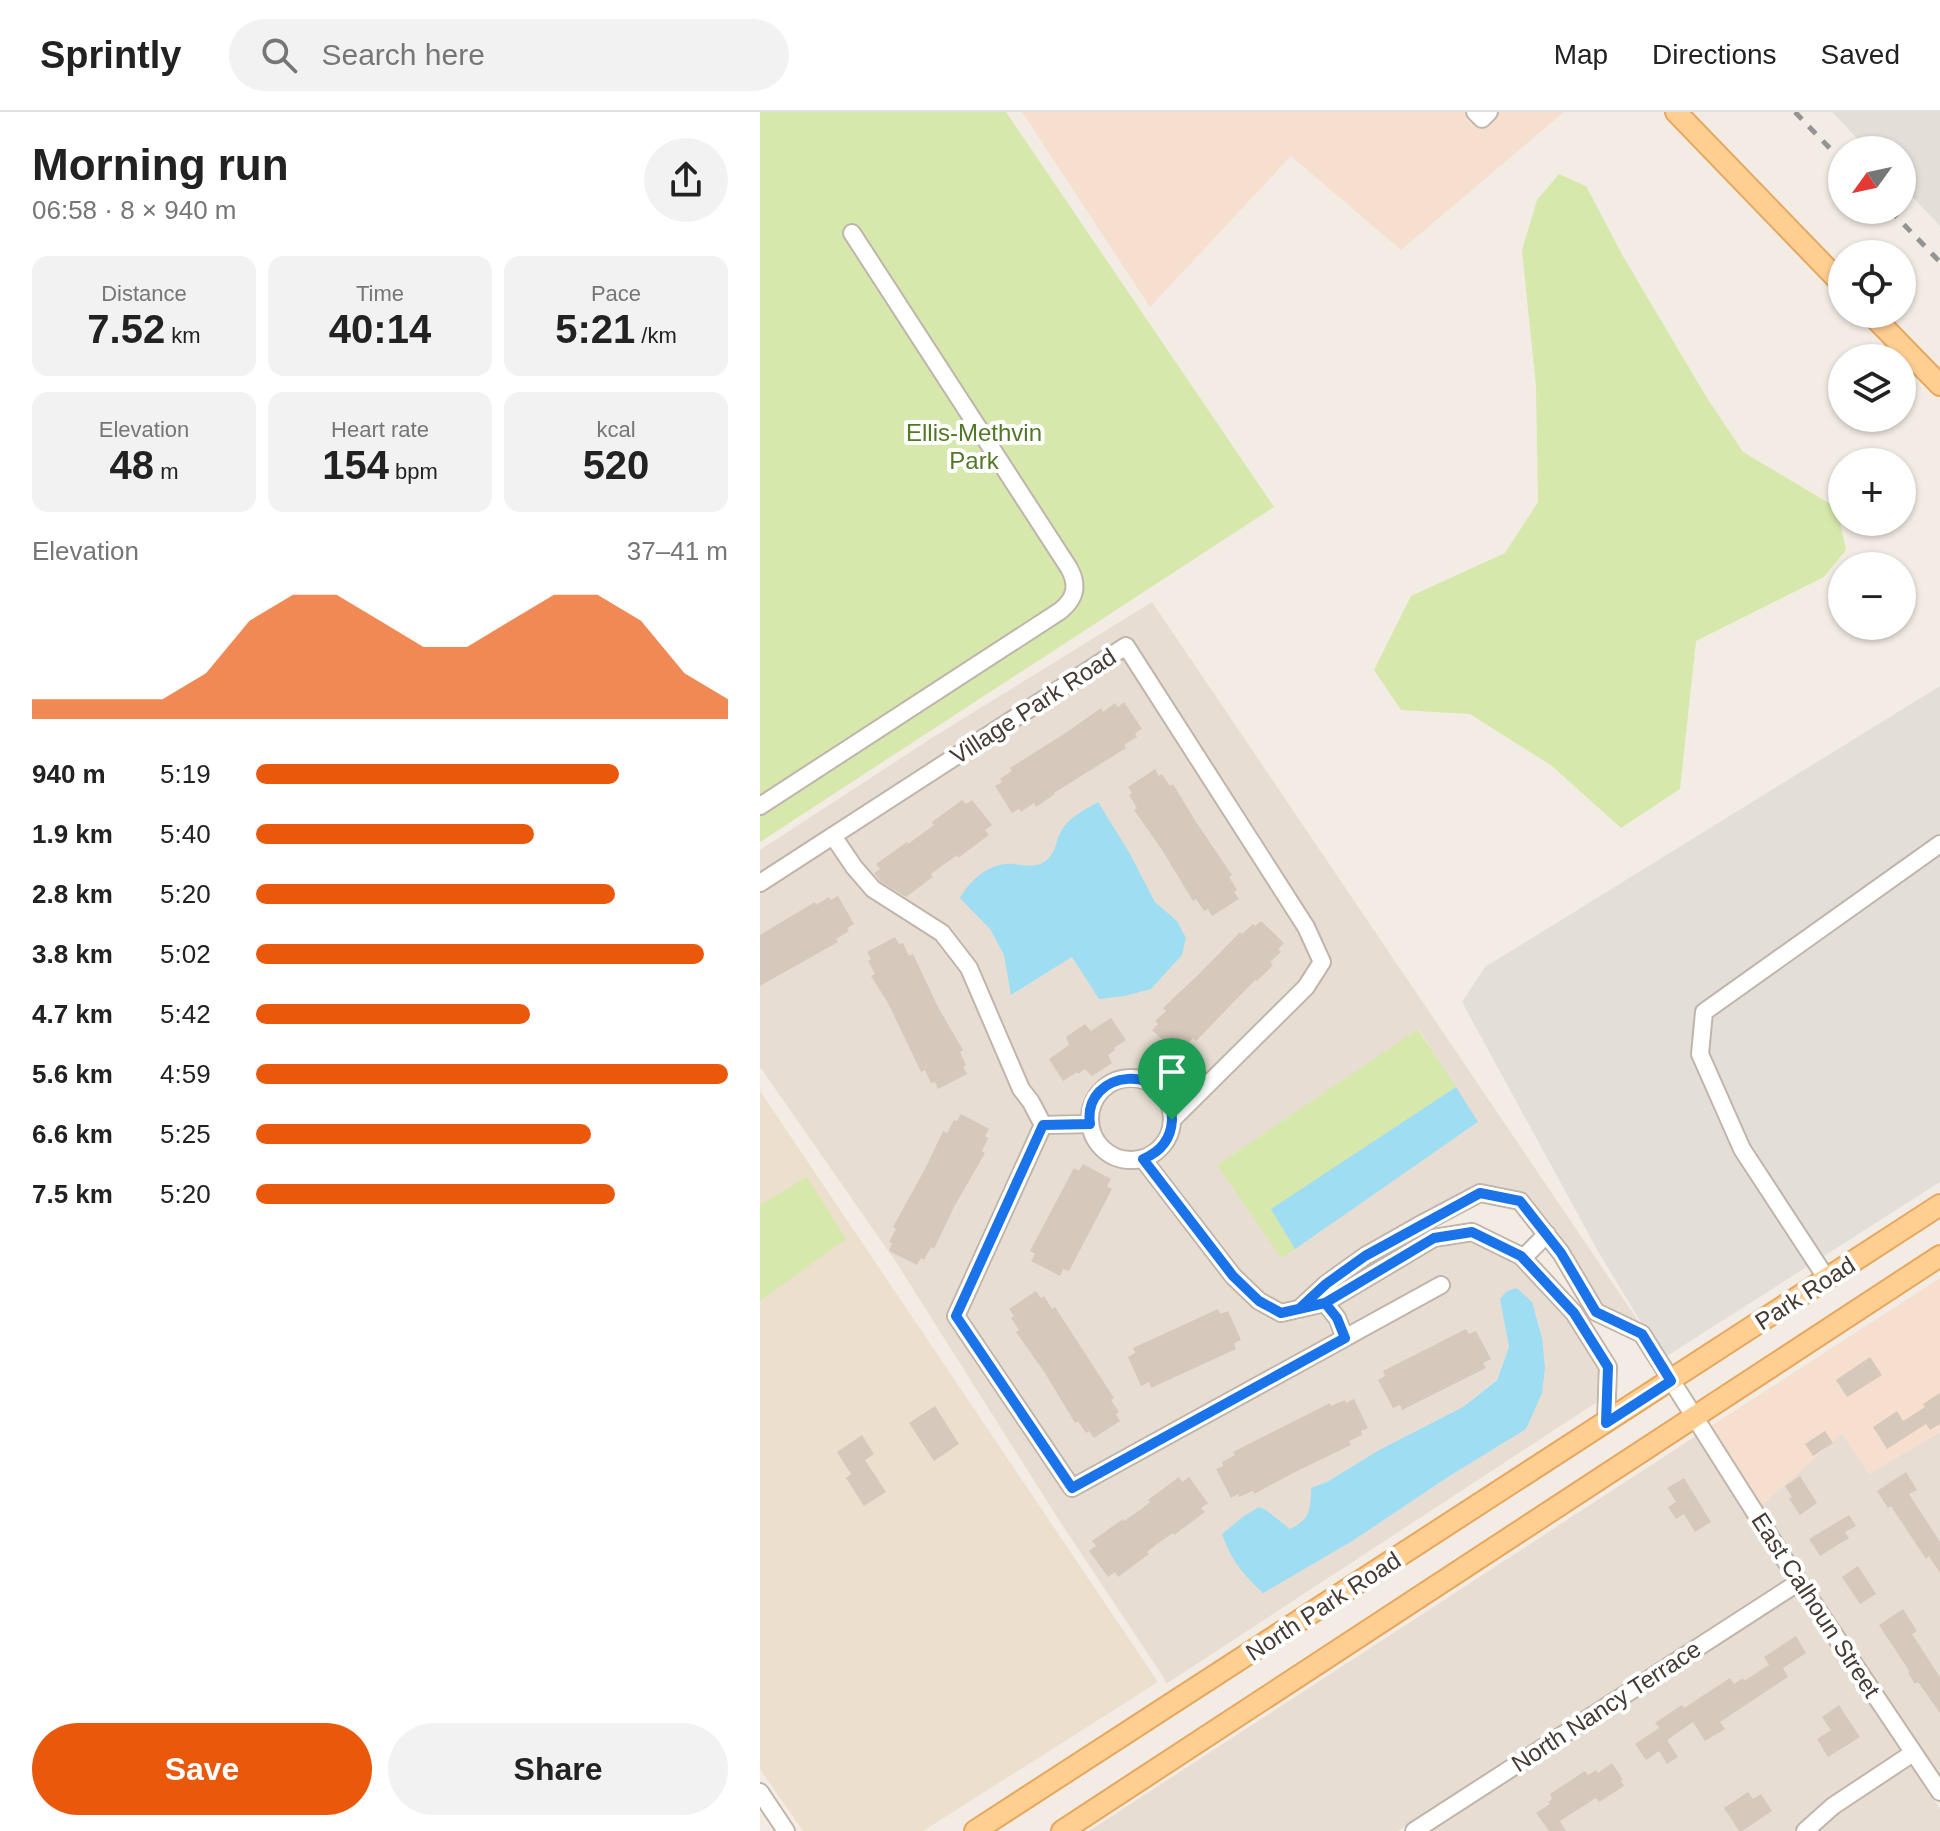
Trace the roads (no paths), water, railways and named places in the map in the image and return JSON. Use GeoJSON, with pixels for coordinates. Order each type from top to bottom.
{"type":"FeatureCollection","features":[{"type":"Feature","properties":{"kind":"main road"},"geometry":{"type":"LineString","coordinates":[[1676,112],[1828,269]]}},
{"type":"Feature","properties":{"kind":"main road"},"geometry":{"type":"LineString","coordinates":[[1885,328],[1940,385]]}},
{"type":"Feature","properties":{"kind":"main road","name":"Park Road"},"geometry":{"type":"LineString","coordinates":[[1671,1381],[1940,1205]]}},
{"type":"Feature","properties":{"kind":"main road","name":"Park Road"},"geometry":{"type":"LineString","coordinates":[[1694,1417],[1940,1256]]}},
{"type":"Feature","properties":{"kind":"main road","name":"North Park Road"},"geometry":{"type":"LineString","coordinates":[[975,1831],[1671,1381]]}},
{"type":"Feature","properties":{"kind":"main road","name":"North Park Road"},"geometry":{"type":"LineString","coordinates":[[1062,1831],[1694,1417]]}},
{"type":"Feature","properties":{"kind":"street"},"geometry":{"type":"LineString","coordinates":[[1475,112],[1482,119],[1489,112]]}},
{"type":"Feature","properties":{"kind":"street"},"geometry":{"type":"LineString","coordinates":[[760,806],[1060,611],[1075,591],[1069,568],[852,233]]}},
{"type":"Feature","properties":{"kind":"street","name":"Village Park Road"},"geometry":{"type":"LineString","coordinates":[[833,836],[1126,646],[1306,927],[1322,962],[1306,987],[1172,1120],[1167,1139],[1159,1150],[1143,1159]]}},
{"type":"Feature","properties":{"kind":"street"},"geometry":{"type":"LineString","coordinates":[[760,883],[833,836],[873,889],[942,933],[969,968],[1021,1089],[1043,1125]]}},
{"type":"Feature","properties":{"kind":"street"},"geometry":{"type":"LineString","coordinates":[[1827,1279],[1742,1149],[1700,1054],[1704,1012],[1940,844]]}},
{"type":"Feature","properties":{"kind":"street"},"geometry":{"type":"LineString","coordinates":[[1172,1120],[1168,1099],[1148,1081],[1135,1078],[1109,1084],[1099,1093],[1089,1118],[1091,1132],[1108,1153],[1120,1159],[1143,1159],[1233,1276],[1259,1301],[1281,1313],[1325,1303],[1434,1238],[1472,1232],[1523,1258],[1574,1313],[1608,1367],[1606,1423]]}},
{"type":"Feature","properties":{"kind":"street"},"geometry":{"type":"LineString","coordinates":[[1043,1125],[1090,1124]]}},
{"type":"Feature","properties":{"kind":"street"},"geometry":{"type":"LineString","coordinates":[[1043,1125],[956,1316],[1072,1488],[1441,1285]]}},
{"type":"Feature","properties":{"kind":"street"},"geometry":{"type":"LineString","coordinates":[[1299,1309],[1326,1284],[1365,1256],[1480,1193],[1520,1201],[1561,1253],[1596,1312],[1642,1334],[1694,1417]]}},
{"type":"Feature","properties":{"kind":"street"},"geometry":{"type":"LineString","coordinates":[[1432,1218],[1442,1237]]}},
{"type":"Feature","properties":{"kind":"street"},"geometry":{"type":"LineString","coordinates":[[1523,1258],[1547,1234]]}},
{"type":"Feature","properties":{"kind":"street"},"geometry":{"type":"LineString","coordinates":[[1325,1303],[1337,1318],[1345,1338]]}},
{"type":"Feature","properties":{"kind":"street"},"geometry":{"type":"LineString","coordinates":[[1580,1322],[1596,1312]]}},
{"type":"Feature","properties":{"kind":"street","name":"East Calhoun Street"},"geometry":{"type":"LineString","coordinates":[[1694,1417],[1799,1582],[1940,1792]]}},
{"type":"Feature","properties":{"kind":"street","name":"North Nancy Terrace"},"geometry":{"type":"LineString","coordinates":[[1414,1831],[1799,1582]]}},
{"type":"Feature","properties":{"kind":"street"},"geometry":{"type":"LineString","coordinates":[[1805,1831],[1833,1806],[1913,1753]]}},
{"type":"Feature","properties":{"kind":"street"},"geometry":{"type":"LineString","coordinates":[[760,1792],[786,1831]]}},
{"type":"Feature","properties":{"kind":"water"},"geometry":{"type":"Polygon","coordinates":[[[1098,802],[1155,902],[1177,921],[1186,938],[1182,955],[1151,989],[1125,996],[1099,999],[1072,957],[1011,995],[1004,955],[990,929],[960,898],[976,878],[990,869],[1006,864],[1034,865],[1046,860],[1067,824],[1098,802]]]}},
{"type":"Feature","properties":{"kind":"water"},"geometry":{"type":"Polygon","coordinates":[[[1456,1087],[1478,1122],[1295,1249],[1271,1209],[1456,1087]]]}},
{"type":"Feature","properties":{"kind":"water"},"geometry":{"type":"Polygon","coordinates":[[[1517,1288],[1532,1302],[1542,1337],[1545,1367],[1542,1393],[1526,1429],[1354,1540],[1263,1593],[1238,1566],[1222,1534],[1259,1507],[1290,1529],[1302,1522],[1308,1513],[1311,1488],[1463,1407],[1497,1380],[1509,1347],[1500,1299],[1507,1291],[1517,1288]]]}},
{"type":"Feature","properties":{"kind":"railway"},"geometry":{"type":"LineString","coordinates":[[1795,112],[1828,146]]}},
{"type":"Feature","properties":{"kind":"railway"},"geometry":{"type":"LineString","coordinates":[[1903,224],[1940,262]]}},
{"type":"Feature","properties":{"kind":"park label","name":"Ellis-Methvin Park"},"geometry":{"type":"Point","coordinates":[974,446]}}]}
